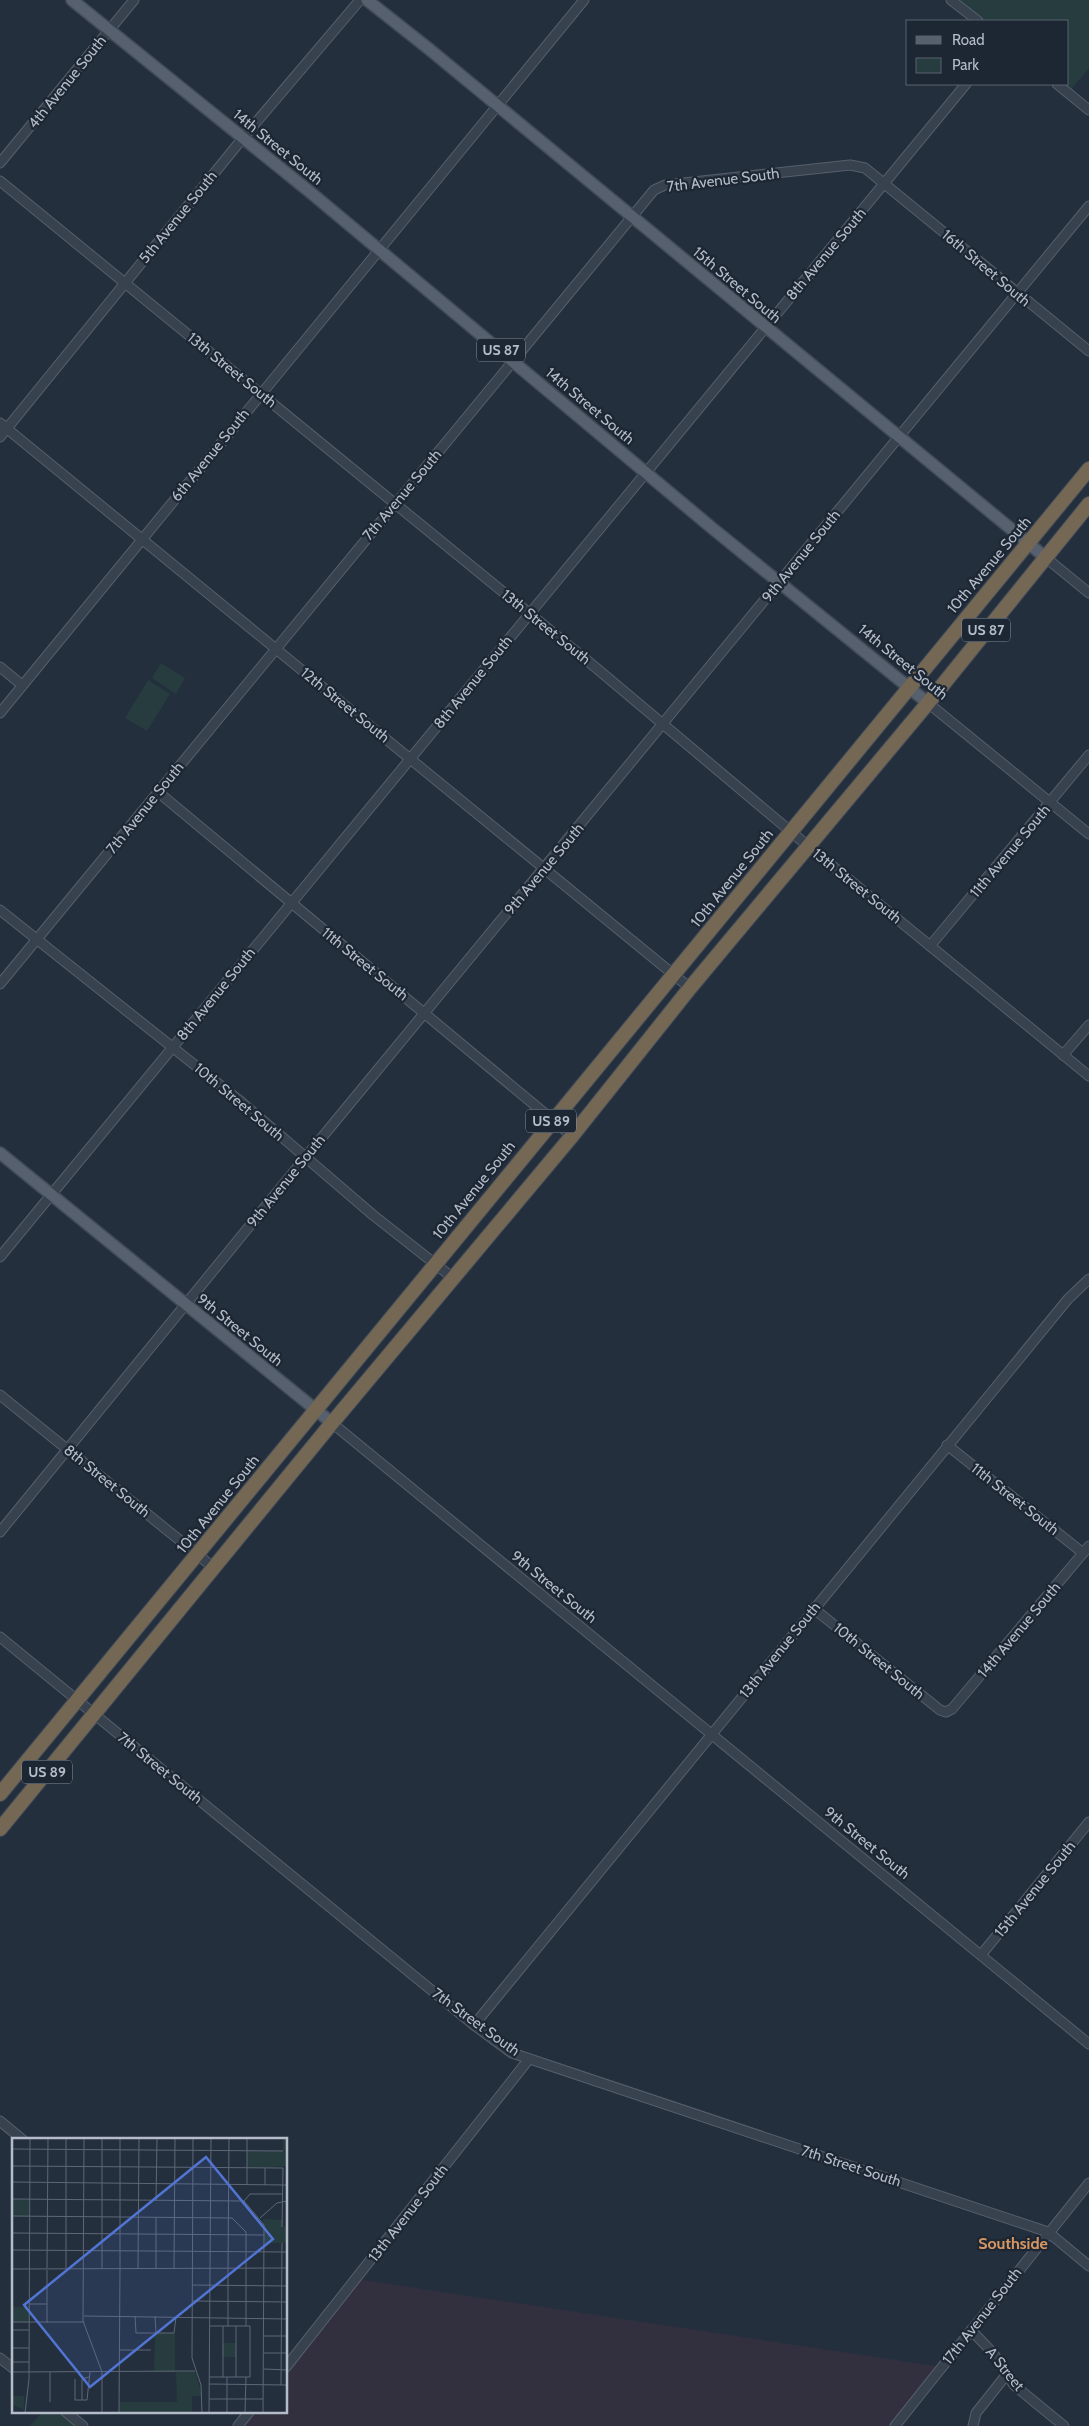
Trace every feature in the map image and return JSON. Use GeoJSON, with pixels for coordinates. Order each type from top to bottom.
{"type":"FeatureCollection","features":[{"type":"Feature","properties":{"kind":"highway","name":"10th Avenue South"},"geometry":{"type":"LineString","coordinates":[[0,1794],[1089,469]]}},
{"type":"Feature","properties":{"kind":"highway","name":"US 87"},"geometry":{"type":"LineString","coordinates":[[928,703],[1089,504]]}},
{"type":"Feature","properties":{"kind":"highway","name":"US 89"},"geometry":{"type":"LineString","coordinates":[[0,1829],[332,1423],[572,1136],[690,988],[928,703]]}},
{"type":"Feature","properties":{"kind":"main road","name":"14th Street South"},"geometry":{"type":"LineString","coordinates":[[72,0],[928,703]]}},
{"type":"Feature","properties":{"kind":"main road","name":"15th Street South"},"geometry":{"type":"LineString","coordinates":[[367,0],[429,48],[496,106],[632,216],[1028,545],[1045,557]]}},
{"type":"Feature","properties":{"kind":"main road","name":"9th Street South"},"geometry":{"type":"LineString","coordinates":[[0,1153],[332,1423]]}},
{"type":"Feature","properties":{"kind":"street","name":"4th Avenue South"},"geometry":{"type":"LineString","coordinates":[[0,163],[134,0]]}},
{"type":"Feature","properties":{"kind":"street","name":"5th Avenue South"},"geometry":{"type":"LineString","coordinates":[[0,437],[3,426],[360,0]]}},
{"type":"Feature","properties":{"kind":"street","name":"6th Avenue South"},"geometry":{"type":"LineString","coordinates":[[0,713],[584,0]]}},
{"type":"Feature","properties":{"kind":"street"},"geometry":{"type":"LineString","coordinates":[[951,0],[977,20]]}},
{"type":"Feature","properties":{"kind":"street","name":"8th Avenue South"},"geometry":{"type":"LineString","coordinates":[[0,1257],[965,85]]}},
{"type":"Feature","properties":{"kind":"street"},"geometry":{"type":"LineString","coordinates":[[1058,85],[1089,110]]}},
{"type":"Feature","properties":{"kind":"street","name":"7th Avenue South"},"geometry":{"type":"LineString","coordinates":[[0,984],[654,190],[665,185],[850,165],[865,168],[884,183]]}},
{"type":"Feature","properties":{"kind":"street","name":"13th Street South"},"geometry":{"type":"LineString","coordinates":[[0,181],[529,613],[808,846],[1089,1076]]}},
{"type":"Feature","properties":{"kind":"street","name":"16th Street South"},"geometry":{"type":"LineString","coordinates":[[884,183],[1017,294],[1089,351]]}},
{"type":"Feature","properties":{"kind":"street","name":"9th Avenue South"},"geometry":{"type":"LineString","coordinates":[[0,1532],[305,1158],[1089,206]]}},
{"type":"Feature","properties":{"kind":"street","name":"12th Street South"},"geometry":{"type":"LineString","coordinates":[[3,426],[690,988]]}},
{"type":"Feature","properties":{"kind":"street","name":"15th Street South"},"geometry":{"type":"LineString","coordinates":[[1045,557],[1089,593]]}},
{"type":"Feature","properties":{"kind":"street"},"geometry":{"type":"LineString","coordinates":[[0,667],[22,685]]}},
{"type":"Feature","properties":{"kind":"street","name":"14th Street South"},"geometry":{"type":"LineString","coordinates":[[928,703],[1089,834]]}},
{"type":"Feature","properties":{"kind":"street","name":"11th Avenue South"},"geometry":{"type":"LineString","coordinates":[[930,946],[1089,755]]}},
{"type":"Feature","properties":{"kind":"street","name":"11th Street South"},"geometry":{"type":"LineString","coordinates":[[158,792],[572,1136]]}},
{"type":"Feature","properties":{"kind":"street","name":"10th Street South"},"geometry":{"type":"LineString","coordinates":[[0,910],[240,1101],[305,1158],[453,1278]]}},
{"type":"Feature","properties":{"kind":"street"},"geometry":{"type":"LineString","coordinates":[[1063,1055],[1089,1025]]}},
{"type":"Feature","properties":{"kind":"street","name":"13th Avenue South"},"geometry":{"type":"LineString","coordinates":[[474,2024],[1068,1299],[1087,1285]]}},
{"type":"Feature","properties":{"kind":"street","name":"8th Street South"},"geometry":{"type":"LineString","coordinates":[[0,1395],[214,1568]]}},
{"type":"Feature","properties":{"kind":"street","name":"9th Street South"},"geometry":{"type":"LineString","coordinates":[[332,1423],[1089,2044]]}},
{"type":"Feature","properties":{"kind":"street","name":"11th Street South"},"geometry":{"type":"LineString","coordinates":[[947,1445],[1086,1549]]}},
{"type":"Feature","properties":{"kind":"street","name":"14th Avenue South"},"geometry":{"type":"LineString","coordinates":[[946,1712],[952,1709],[1086,1549]]}},
{"type":"Feature","properties":{"kind":"street","name":"10th Street South"},"geometry":{"type":"LineString","coordinates":[[813,1608],[940,1710],[946,1712]]}},
{"type":"Feature","properties":{"kind":"street","name":"7th Street South"},"geometry":{"type":"LineString","coordinates":[[0,1637],[512,2053],[1048,2232]]}},
{"type":"Feature","properties":{"kind":"street","name":"15th Avenue South"},"geometry":{"type":"LineString","coordinates":[[980,1955],[1089,1822]]}},
{"type":"Feature","properties":{"kind":"street","name":"13th Avenue South"},"geometry":{"type":"LineString","coordinates":[[288,2364],[529,2059]]}},
{"type":"Feature","properties":{"kind":"street"},"geometry":{"type":"LineString","coordinates":[[0,2121],[21,2138]]}},
{"type":"Feature","properties":{"kind":"street","name":"17th Avenue South"},"geometry":{"type":"LineString","coordinates":[[895,2426],[1089,2183]]}},
{"type":"Feature","properties":{"kind":"street"},"geometry":{"type":"LineString","coordinates":[[1048,2232],[1089,2266]]}},
{"type":"Feature","properties":{"kind":"street","name":"A Street"},"geometry":{"type":"LineString","coordinates":[[972,2330],[993,2353],[1014,2385],[1064,2426]]}},
{"type":"Feature","properties":{"kind":"street"},"geometry":{"type":"LineString","coordinates":[[288,2352],[294,2357]]}},
{"type":"Feature","properties":{"kind":"street"},"geometry":{"type":"LineString","coordinates":[[0,2358],[12,2367]]}},
{"type":"Feature","properties":{"kind":"street"},"geometry":{"type":"LineString","coordinates":[[972,2426],[976,2413],[1007,2374]]}},
{"type":"Feature","properties":{"kind":"street"},"geometry":{"type":"LineString","coordinates":[[68,2414],[83,2426]]}},
{"type":"Feature","properties":{"kind":"street"},"geometry":{"type":"LineString","coordinates":[[238,2426],[247,2414]]}},
{"type":"Feature","properties":{"kind":"shaded area"},"geometry":{"type":"Polygon","coordinates":[[[356,2279],[942,2367],[895,2426],[237,2426],[246,2414],[288,2414],[288,2363],[356,2279]]]}},
{"type":"Feature","properties":{"kind":"green space"},"geometry":{"type":"Polygon","coordinates":[[[952,0],[1089,0],[1089,68],[1068,93],[1058,85],[1069,85],[1069,20],[977,20],[952,0]]]}},
{"type":"Feature","properties":{"kind":"green space"},"geometry":{"type":"Polygon","coordinates":[[[161,663],[185,678],[176,694],[152,678],[161,663]]]}},
{"type":"Feature","properties":{"kind":"green space"},"geometry":{"type":"Polygon","coordinates":[[[148,680],[170,694],[147,731],[125,718],[148,680]]]}},
{"type":"Feature","properties":{"kind":"green space"},"geometry":{"type":"Polygon","coordinates":[[[40,2414],[68,2414],[83,2426],[30,2426],[40,2414]]]}},
{"type":"Feature","properties":{"kind":"district","name":"Southside"},"geometry":{"type":"Point","coordinates":[1013,2243]}}]}
